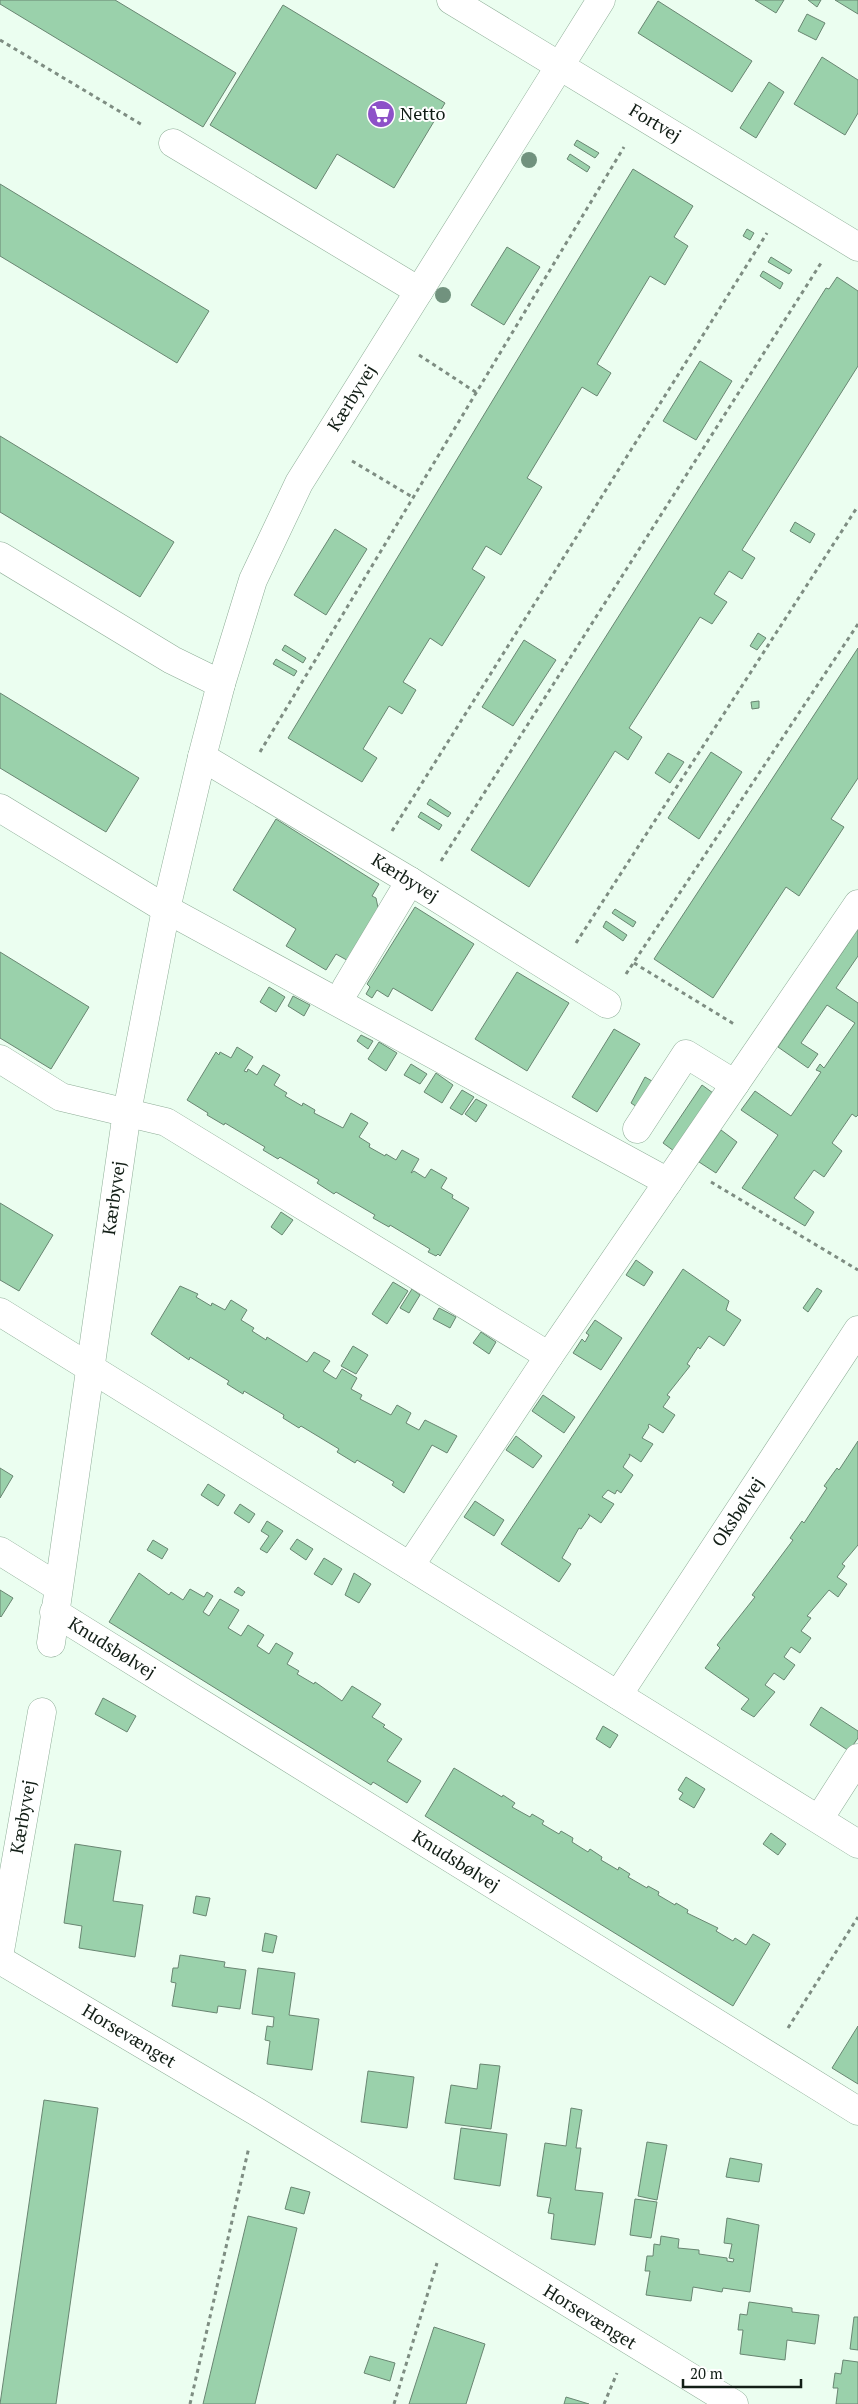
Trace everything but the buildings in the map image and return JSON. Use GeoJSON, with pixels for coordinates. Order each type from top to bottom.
{"type":"FeatureCollection","features":[{"type":"Feature","properties":{"kind":"street","name":"Fortvej"},"geometry":{"type":"LineString","coordinates":[[451,0],[849,241]]}},
{"type":"Feature","properties":{"kind":"street","name":"Kærbyvej"},"geometry":{"type":"LineString","coordinates":[[51,1644],[126,1112],[166,909],[202,756],[221,684],[253,580],[299,483],[601,0]]}},
{"type":"Feature","properties":{"kind":"street"},"geometry":{"type":"LineString","coordinates":[[173,143],[419,291]]}},
{"type":"Feature","properties":{"kind":"street"},"geometry":{"type":"LineString","coordinates":[[0,556],[172,660],[221,684]]}},
{"type":"Feature","properties":{"kind":"street","name":"Kærbyvej"},"geometry":{"type":"LineString","coordinates":[[202,756],[417,885],[607,1004]]}},
{"type":"Feature","properties":{"kind":"street"},"geometry":{"type":"LineString","coordinates":[[0,808],[166,909],[674,1173]]}},
{"type":"Feature","properties":{"kind":"street"},"geometry":{"type":"LineString","coordinates":[[346,988],[417,885]]}},
{"type":"Feature","properties":{"kind":"street"},"geometry":{"type":"LineString","coordinates":[[410,1566],[549,1356],[858,904]]}},
{"type":"Feature","properties":{"kind":"street"},"geometry":{"type":"LineString","coordinates":[[637,1129],[686,1054],[734,1084]]}},
{"type":"Feature","properties":{"kind":"street"},"geometry":{"type":"LineString","coordinates":[[0,1059],[60,1097],[166,1122],[549,1356]]}},
{"type":"Feature","properties":{"kind":"street"},"geometry":{"type":"LineString","coordinates":[[0,1312],[858,1844]]}},
{"type":"Feature","properties":{"kind":"street","name":"Oksbølvej"},"geometry":{"type":"LineString","coordinates":[[618,1695],[858,1330]]}},
{"type":"Feature","properties":{"kind":"street","name":"Knudsbølvej"},"geometry":{"type":"LineString","coordinates":[[0,1551],[56,1600],[770,2056],[858,2110]]}},
{"type":"Feature","properties":{"kind":"street","name":"Kærbyvej"},"geometry":{"type":"LineString","coordinates":[[0,1951],[42,1712]]}},
{"type":"Feature","properties":{"kind":"street"},"geometry":{"type":"LineString","coordinates":[[818,1819],[858,1758]]}},
{"type":"Feature","properties":{"kind":"street","name":"Horsevænget"},"geometry":{"type":"LineString","coordinates":[[0,1960],[257,2112],[734,2404]]}},
{"type":"Feature","properties":{"kind":"path"},"geometry":{"type":"LineString","coordinates":[[0,40],[173,143]]}},
{"type":"Feature","properties":{"kind":"path"},"geometry":{"type":"LineString","coordinates":[[243,780],[643,116]]}},
{"type":"Feature","properties":{"kind":"path"},"geometry":{"type":"LineString","coordinates":[[374,859],[786,203]]}},
{"type":"Feature","properties":{"kind":"path"},"geometry":{"type":"LineString","coordinates":[[417,885],[849,241]]}},
{"type":"Feature","properties":{"kind":"path"},"geometry":{"type":"LineString","coordinates":[[390,337],[477,393]]}},
{"type":"Feature","properties":{"kind":"path"},"geometry":{"type":"LineString","coordinates":[[323,444],[414,498]]}},
{"type":"Feature","properties":{"kind":"path"},"geometry":{"type":"LineString","coordinates":[[557,973],[858,506]]}},
{"type":"Feature","properties":{"kind":"path"},"geometry":{"type":"LineString","coordinates":[[607,1004],[858,624]]}},
{"type":"Feature","properties":{"kind":"path"},"geometry":{"type":"LineString","coordinates":[[634,962],[763,1042]]}},
{"type":"Feature","properties":{"kind":"path"},"geometry":{"type":"LineString","coordinates":[[674,1173],[858,1270]]}},
{"type":"Feature","properties":{"kind":"path"},"geometry":{"type":"LineString","coordinates":[[770,2056],[858,1918]]}},
{"type":"Feature","properties":{"kind":"path"},"geometry":{"type":"LineString","coordinates":[[190,2404],[257,2112]]}},
{"type":"Feature","properties":{"kind":"path"},"geometry":{"type":"LineString","coordinates":[[394,2404],[447,2230]]}},
{"type":"Feature","properties":{"kind":"place","name":"Netto"},"geometry":{"type":"Point","coordinates":[381,114]}}]}
